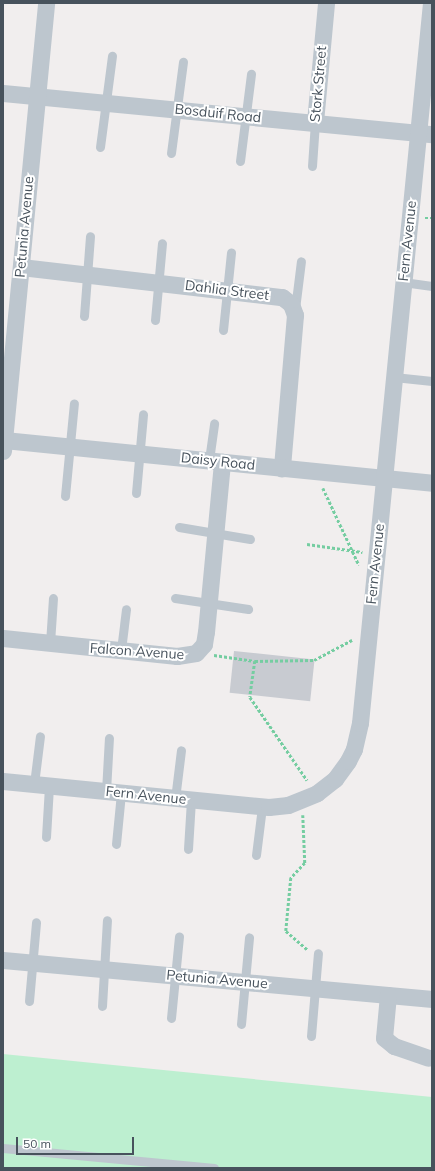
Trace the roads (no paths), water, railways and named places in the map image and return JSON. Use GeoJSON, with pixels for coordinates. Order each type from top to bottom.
{"type":"FeatureCollection","features":[{"type":"Feature","properties":{"kind":"street","name":"Petunia Avenue"},"geometry":{"type":"LineString","coordinates":[[4,446],[46,3]]}},
{"type":"Feature","properties":{"kind":"street","name":"Stork Street"},"geometry":{"type":"LineString","coordinates":[[315,122],[326,3]]}},
{"type":"Feature","properties":{"kind":"street","name":"Fern Avenue"},"geometry":{"type":"LineString","coordinates":[[3,781],[262,807],[288,805],[310,796],[342,771],[354,749],[360,723],[403,282],[425,133],[431,3]]}},
{"type":"Feature","properties":{"kind":"street","name":"Bosduif Road"},"geometry":{"type":"LineString","coordinates":[[3,93],[176,108],[425,133]]}},
{"type":"Feature","properties":{"kind":"street","name":"Dahlia Street"},"geometry":{"type":"LineString","coordinates":[[20,267],[282,297],[291,304],[295,315]]}},
{"type":"Feature","properties":{"kind":"street"},"geometry":{"type":"LineString","coordinates":[[282,468],[295,315]]}},
{"type":"Feature","properties":{"kind":"street","name":"Daisy Road"},"geometry":{"type":"LineString","coordinates":[[4,446],[69,447],[432,483]]}},
{"type":"Feature","properties":{"kind":"street","name":"Falcon Avenue"},"geometry":{"type":"LineString","coordinates":[[3,638],[177,656],[196,653],[204,644],[215,533],[216,461]]}},
{"type":"Feature","properties":{"kind":"street","name":"Petunia Avenue"},"geometry":{"type":"LineString","coordinates":[[3,960],[432,999]]}},
{"type":"Feature","properties":{"kind":"street"},"geometry":{"type":"LineString","coordinates":[[388,995],[384,1038],[394,1046],[428,1058]]}},
{"type":"Feature","properties":{"kind":"lane"},"geometry":{"type":"LineString","coordinates":[[100,147],[112,56]]}},
{"type":"Feature","properties":{"kind":"lane"},"geometry":{"type":"LineString","coordinates":[[171,152],[183,62]]}},
{"type":"Feature","properties":{"kind":"lane"},"geometry":{"type":"LineString","coordinates":[[240,161],[251,74]]}},
{"type":"Feature","properties":{"kind":"lane","name":"Stork Street"},"geometry":{"type":"LineString","coordinates":[[312,166],[315,122]]}},
{"type":"Feature","properties":{"kind":"lane"},"geometry":{"type":"LineString","coordinates":[[84,316],[90,236]]}},
{"type":"Feature","properties":{"kind":"lane"},"geometry":{"type":"LineString","coordinates":[[154,320],[162,243]]}},
{"type":"Feature","properties":{"kind":"lane"},"geometry":{"type":"LineString","coordinates":[[223,330],[231,252]]}},
{"type":"Feature","properties":{"kind":"lane"},"geometry":{"type":"LineString","coordinates":[[295,315],[301,261]]}},
{"type":"Feature","properties":{"kind":"lane"},"geometry":{"type":"LineString","coordinates":[[403,282],[432,286]]}},
{"type":"Feature","properties":{"kind":"lane"},"geometry":{"type":"LineString","coordinates":[[394,378],[432,381]]}},
{"type":"Feature","properties":{"kind":"lane"},"geometry":{"type":"LineString","coordinates":[[65,496],[74,404]]}},
{"type":"Feature","properties":{"kind":"lane"},"geometry":{"type":"LineString","coordinates":[[136,493],[143,414]]}},
{"type":"Feature","properties":{"kind":"lane"},"geometry":{"type":"LineString","coordinates":[[214,423],[216,461]]}},
{"type":"Feature","properties":{"kind":"lane"},"geometry":{"type":"LineString","coordinates":[[179,527],[250,539]]}},
{"type":"Feature","properties":{"kind":"lane"},"geometry":{"type":"LineString","coordinates":[[50,643],[54,598]]}},
{"type":"Feature","properties":{"kind":"lane"},"geometry":{"type":"LineString","coordinates":[[176,598],[208,605],[248,609]]}},
{"type":"Feature","properties":{"kind":"lane"},"geometry":{"type":"LineString","coordinates":[[121,650],[126,609]]}},
{"type":"Feature","properties":{"kind":"lane"},"geometry":{"type":"LineString","coordinates":[[40,736],[41,785],[46,837]]}},
{"type":"Feature","properties":{"kind":"lane"},"geometry":{"type":"LineString","coordinates":[[109,738],[114,792],[116,844]]}},
{"type":"Feature","properties":{"kind":"lane"},"geometry":{"type":"LineString","coordinates":[[181,750],[183,799],[188,849]]}},
{"type":"Feature","properties":{"kind":"lane"},"geometry":{"type":"LineString","coordinates":[[256,855],[262,807]]}},
{"type":"Feature","properties":{"kind":"lane"},"geometry":{"type":"LineString","coordinates":[[102,1006],[107,920]]}},
{"type":"Feature","properties":{"kind":"lane"},"geometry":{"type":"LineString","coordinates":[[30,1001],[36,922]]}},
{"type":"Feature","properties":{"kind":"lane"},"geometry":{"type":"LineString","coordinates":[[171,1018],[179,936]]}},
{"type":"Feature","properties":{"kind":"lane"},"geometry":{"type":"LineString","coordinates":[[241,1024],[249,937]]}},
{"type":"Feature","properties":{"kind":"lane"},"geometry":{"type":"LineString","coordinates":[[311,1036],[318,953]]}},
{"type":"Feature","properties":{"kind":"lane"},"geometry":{"type":"LineString","coordinates":[[3,1148],[185,1167],[214,1168]]}}]}
